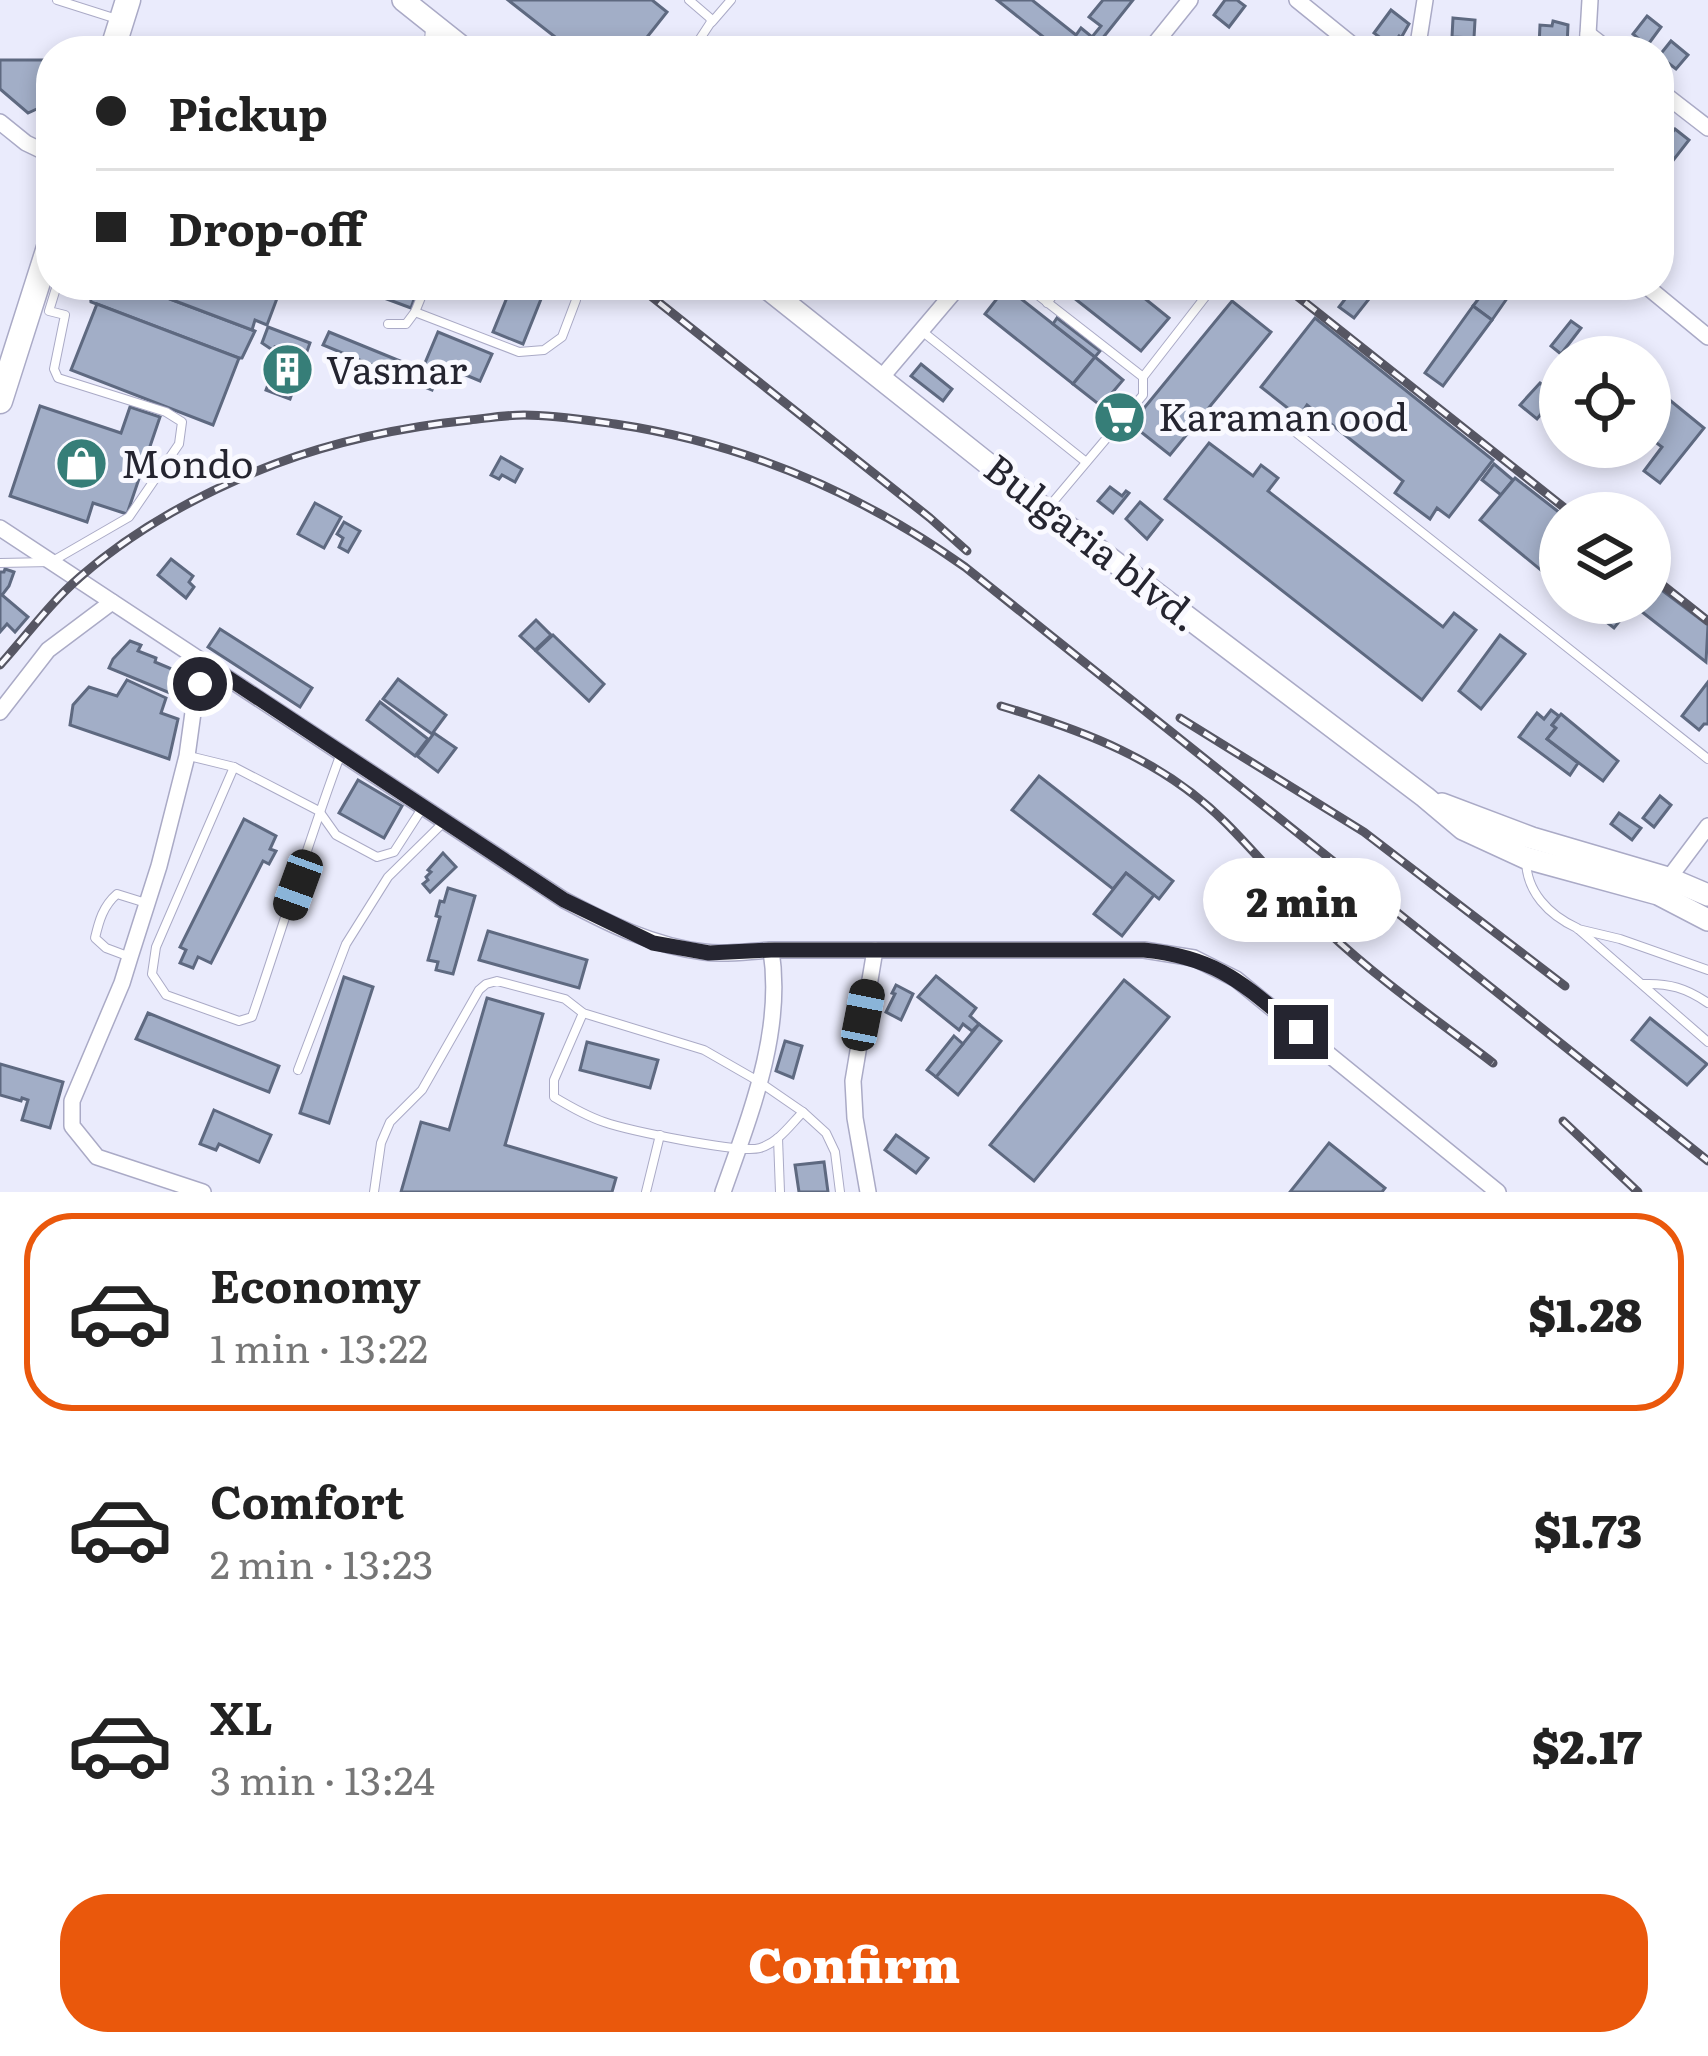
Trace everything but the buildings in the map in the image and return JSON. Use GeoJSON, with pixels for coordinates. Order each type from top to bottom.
{"type":"FeatureCollection","features":[{"type":"Feature","properties":{"kind":"main road"},"geometry":{"type":"LineString","coordinates":[[0,400],[36,292]]}},
{"type":"Feature","properties":{"kind":"street"},"geometry":{"type":"LineString","coordinates":[[403,0],[448,36]]}},
{"type":"Feature","properties":{"kind":"street"},"geometry":{"type":"LineString","coordinates":[[1161,36],[1190,0]]}},
{"type":"Feature","properties":{"kind":"street"},"geometry":{"type":"LineString","coordinates":[[1297,0],[1341,36]]}},
{"type":"Feature","properties":{"kind":"street"},"geometry":{"type":"LineString","coordinates":[[1419,36],[1425,0]]}},
{"type":"Feature","properties":{"kind":"street"},"geometry":{"type":"LineString","coordinates":[[1587,36],[1590,0]]}},
{"type":"Feature","properties":{"kind":"street"},"geometry":{"type":"LineString","coordinates":[[1674,102],[1708,128]]}},
{"type":"Feature","properties":{"kind":"street"},"geometry":{"type":"LineString","coordinates":[[0,122],[36,147]]}},
{"type":"Feature","properties":{"kind":"street","name":"Bulgaria blvd."},"geometry":{"type":"LineString","coordinates":[[782,300],[1046,510],[1463,829],[1526,858],[1708,895]]}},
{"type":"Feature","properties":{"kind":"street"},"geometry":{"type":"LineString","coordinates":[[881,378],[948,300]]}},
{"type":"Feature","properties":{"kind":"street"},"geometry":{"type":"LineString","coordinates":[[1663,300],[1708,337]]}},
{"type":"Feature","properties":{"kind":"street"},"geometry":{"type":"LineString","coordinates":[[0,528],[564,900],[653,943],[709,953],[1144,950],[1194,958],[1236,979],[1498,1192]]}},
{"type":"Feature","properties":{"kind":"street"},"geometry":{"type":"LineString","coordinates":[[0,712],[48,650],[112,602]]}},
{"type":"Feature","properties":{"kind":"street"},"geometry":{"type":"LineString","coordinates":[[203,1192],[98,1157],[72,1126],[72,1101],[148,903],[187,756],[195,698],[210,666]]}},
{"type":"Feature","properties":{"kind":"street","name":"Bulgaria blvd."},"geometry":{"type":"LineString","coordinates":[[1425,797],[1663,886],[1708,920]]}},
{"type":"Feature","properties":{"kind":"street"},"geometry":{"type":"LineString","coordinates":[[1663,886],[1708,826]]}},
{"type":"Feature","properties":{"kind":"street"},"geometry":{"type":"LineString","coordinates":[[723,1192],[772,1029],[775,978],[771,950]]}},
{"type":"Feature","properties":{"kind":"street"},"geometry":{"type":"LineString","coordinates":[[868,1192],[853,1082],[875,950]]}},
{"type":"Feature","properties":{"kind":"lane"},"geometry":{"type":"LineString","coordinates":[[57,0],[124,10]]}},
{"type":"Feature","properties":{"kind":"lane"},"geometry":{"type":"LineString","coordinates":[[688,0],[711,22]]}},
{"type":"Feature","properties":{"kind":"lane"},"geometry":{"type":"LineString","coordinates":[[702,36],[731,0]]}},
{"type":"Feature","properties":{"kind":"lane"},"geometry":{"type":"LineString","coordinates":[[429,36],[430,22]]}},
{"type":"Feature","properties":{"kind":"lane"},"geometry":{"type":"LineString","coordinates":[[0,563],[51,562],[129,517],[179,445],[182,422],[166,412],[58,378],[54,370],[65,315],[49,311],[52,300]]}},
{"type":"Feature","properties":{"kind":"lane"},"geometry":{"type":"LineString","coordinates":[[388,324],[406,324],[420,300]]}},
{"type":"Feature","properties":{"kind":"lane"},"geometry":{"type":"LineString","coordinates":[[416,312],[519,352],[544,350],[562,337],[575,300]]}},
{"type":"Feature","properties":{"kind":"lane"},"geometry":{"type":"LineString","coordinates":[[1045,300],[1143,377]]}},
{"type":"Feature","properties":{"kind":"lane"},"geometry":{"type":"LineString","coordinates":[[1046,510],[1143,395],[1143,377],[1204,300]]}},
{"type":"Feature","properties":{"kind":"lane"},"geometry":{"type":"LineString","coordinates":[[922,331],[1086,462]]}},
{"type":"Feature","properties":{"kind":"lane"},"geometry":{"type":"LineString","coordinates":[[1280,419],[1708,759]]}},
{"type":"Feature","properties":{"kind":"lane"},"geometry":{"type":"LineString","coordinates":[[235,766],[156,947],[152,974],[166,995],[239,1022],[252,1017],[341,753]]}},
{"type":"Feature","properties":{"kind":"lane"},"geometry":{"type":"LineString","coordinates":[[187,756],[235,766],[319,812],[336,835],[377,857],[394,852],[423,807]]}},
{"type":"Feature","properties":{"kind":"lane"},"geometry":{"type":"LineString","coordinates":[[298,1070],[346,944],[388,877],[445,821]]}},
{"type":"Feature","properties":{"kind":"lane"},"geometry":{"type":"LineString","coordinates":[[1526,858],[1526,876],[1556,918],[1708,970]]}},
{"type":"Feature","properties":{"kind":"lane"},"geometry":{"type":"LineString","coordinates":[[130,957],[95,938],[98,923],[117,894],[148,903]]}},
{"type":"Feature","properties":{"kind":"lane"},"geometry":{"type":"LineString","coordinates":[[1577,928],[1708,1042]]}},
{"type":"Feature","properties":{"kind":"lane"},"geometry":{"type":"LineString","coordinates":[[374,1192],[381,1143],[390,1122],[422,1090],[479,990],[497,981],[565,999],[583,1013],[704,1050],[758,1082],[826,1133],[835,1152],[840,1192]]}},
{"type":"Feature","properties":{"kind":"lane"},"geometry":{"type":"LineString","coordinates":[[1641,984],[1687,989],[1708,1003]]}},
{"type":"Feature","properties":{"kind":"lane"},"geometry":{"type":"LineString","coordinates":[[583,1013],[554,1080],[554,1097],[603,1122],[660,1136],[758,1149],[778,1138],[803,1112]]}},
{"type":"Feature","properties":{"kind":"lane"},"geometry":{"type":"LineString","coordinates":[[646,1192],[660,1136]]}},
{"type":"Feature","properties":{"kind":"lane"},"geometry":{"type":"LineString","coordinates":[[778,1138],[780,1192]]}},
{"type":"Feature","properties":{"kind":"railway"},"geometry":{"type":"LineString","coordinates":[[656,300],[967,551]]}},
{"type":"Feature","properties":{"kind":"railway"},"geometry":{"type":"LineString","coordinates":[[1302,300],[1544,492]]}},
{"type":"Feature","properties":{"kind":"railway"},"geometry":{"type":"LineString","coordinates":[[0,665],[69,587],[124,542],[223,486],[323,448],[420,426],[524,415],[615,424],[709,444],[842,494],[965,567],[1708,1161]]}},
{"type":"Feature","properties":{"kind":"railway"},"geometry":{"type":"LineString","coordinates":[[1671,592],[1708,621]]}},
{"type":"Feature","properties":{"kind":"railway"},"geometry":{"type":"LineString","coordinates":[[1001,706],[1092,737],[1176,782],[1226,823],[1346,949],[1493,1063]]}},
{"type":"Feature","properties":{"kind":"railway"},"geometry":{"type":"LineString","coordinates":[[1180,718],[1364,832],[1565,986]]}},
{"type":"Feature","properties":{"kind":"railway"},"geometry":{"type":"LineString","coordinates":[[1563,1121],[1638,1192]]}},
{"type":"Feature","properties":{"kind":"place","name":"Vasmar"},"geometry":{"type":"Point","coordinates":[287,370]}},
{"type":"Feature","properties":{"kind":"place","name":"Karaman ood"},"geometry":{"type":"Point","coordinates":[1119,417]}},
{"type":"Feature","properties":{"kind":"place","name":"Mondo"},"geometry":{"type":"Point","coordinates":[82,464]}},
{"type":"Feature","properties":{"kind":"route"},"geometry":{"type":"LineString","coordinates":[[200,684],[210,666],[564,900],[653,943],[709,953],[1172,952],[1236,979],[1301,1032]]}}]}
